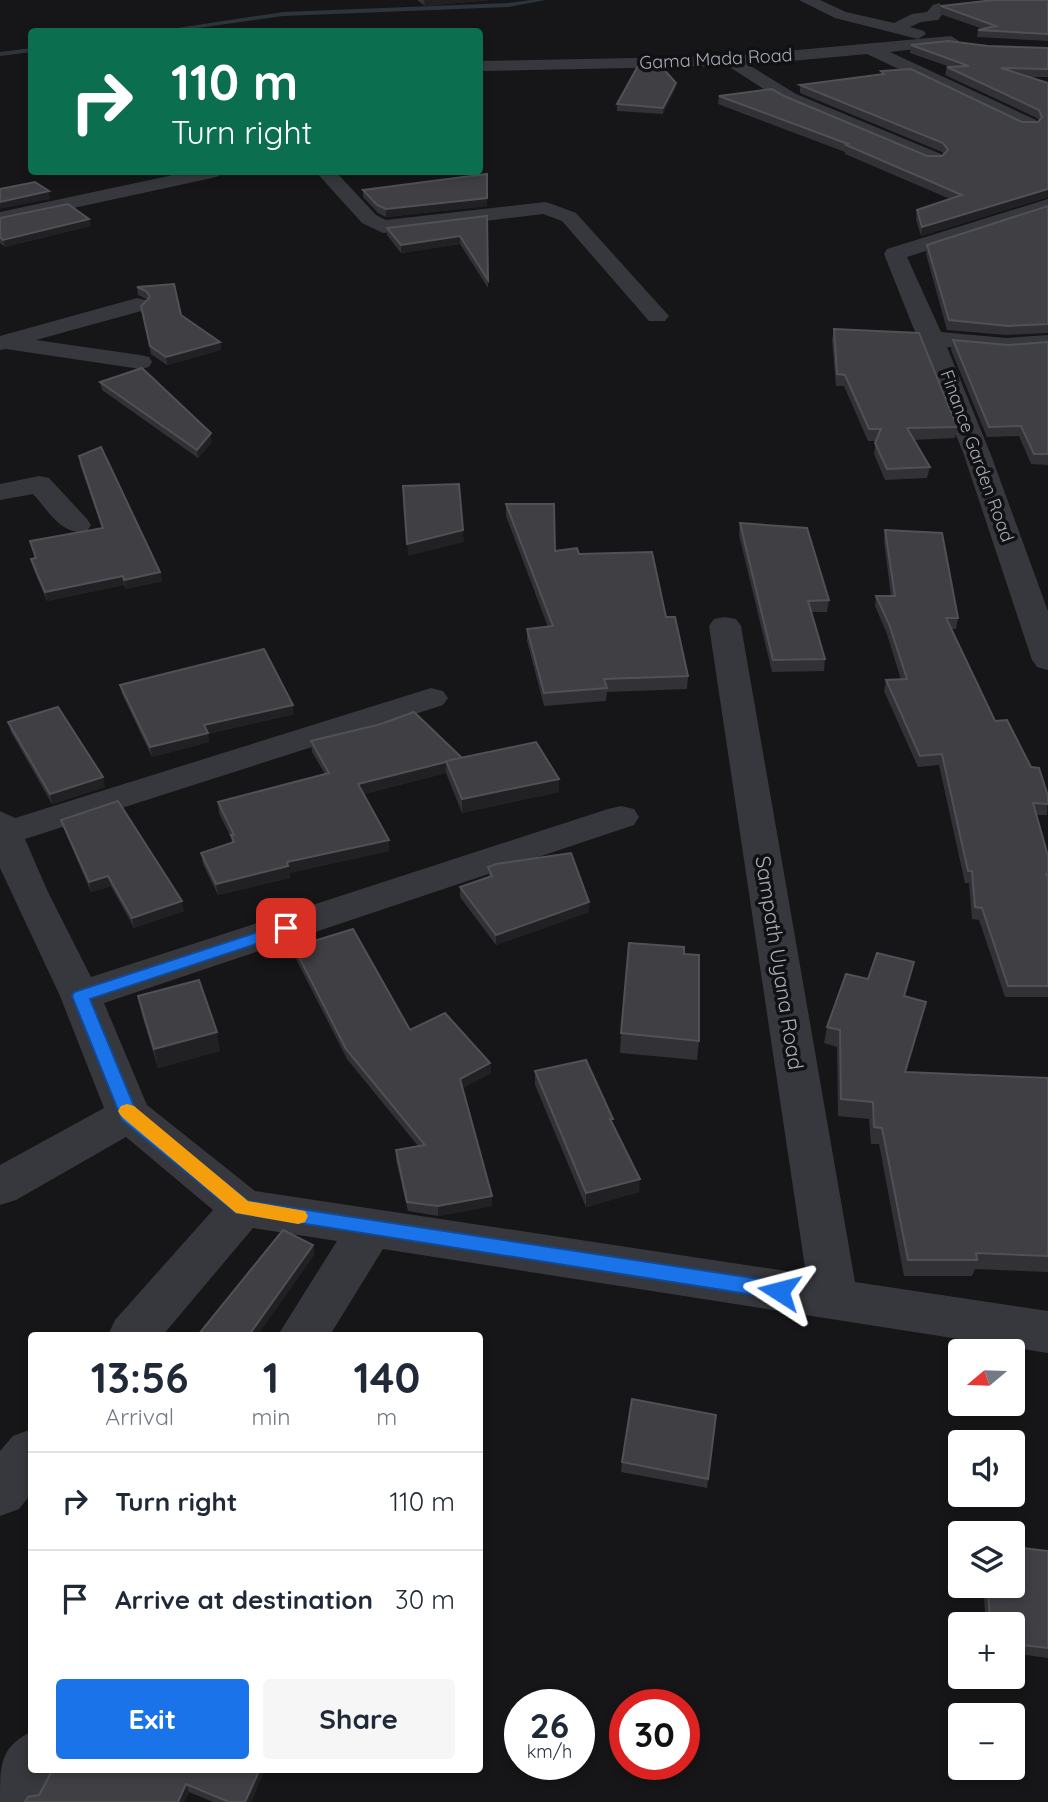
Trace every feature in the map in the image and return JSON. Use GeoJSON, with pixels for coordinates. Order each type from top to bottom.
{"type":"FeatureCollection","features":[{"type":"Feature","properties":{"kind":"street"},"geometry":{"type":"LineString","coordinates":[[807,0],[841,15],[895,29],[918,17],[932,17],[939,8]]}},
{"type":"Feature","properties":{"kind":"street","name":"Gama Mada Road"},"geometry":{"type":"LineString","coordinates":[[483,66],[732,61],[958,43],[895,29]]}},
{"type":"Feature","properties":{"kind":"street"},"geometry":{"type":"LineString","coordinates":[[871,48],[1029,124]]}},
{"type":"Feature","properties":{"kind":"street"},"geometry":{"type":"LineString","coordinates":[[732,61],[790,98],[933,158]]}},
{"type":"Feature","properties":{"kind":"street"},"geometry":{"type":"LineString","coordinates":[[0,218],[198,175]]}},
{"type":"Feature","properties":{"kind":"street"},"geometry":{"type":"LineString","coordinates":[[329,175],[369,219],[383,227],[545,208],[569,217],[657,316]]}},
{"type":"Feature","properties":{"kind":"street","name":"Finance Garden Road"},"geometry":{"type":"LineString","coordinates":[[1048,205],[895,254],[1035,578],[1048,660]]}},
{"type":"Feature","properties":{"kind":"street"},"geometry":{"type":"LineString","coordinates":[[0,343],[136,305]]}},
{"type":"Feature","properties":{"kind":"street","name":"Finance Garden Road"},"geometry":{"type":"LineString","coordinates":[[933,338],[1006,345],[1048,342]]}},
{"type":"Feature","properties":{"kind":"street"},"geometry":{"type":"LineString","coordinates":[[0,343],[140,362]]}},
{"type":"Feature","properties":{"kind":"street"},"geometry":{"type":"LineString","coordinates":[[0,492],[39,484],[77,525]]}},
{"type":"Feature","properties":{"kind":"street","name":"Sampath Uyana Road"},"geometry":{"type":"LineString","coordinates":[[725,626],[834,1299]]}},
{"type":"Feature","properties":{"kind":"street"},"geometry":{"type":"LineString","coordinates":[[431,698],[2,828],[14,896],[80,996],[129,1115],[243,1208],[1048,1332]]}},
{"type":"Feature","properties":{"kind":"street"},"geometry":{"type":"LineString","coordinates":[[80,996],[621,817]]}},
{"type":"Feature","properties":{"kind":"street"},"geometry":{"type":"LineString","coordinates":[[0,1187],[129,1115]]}},
{"type":"Feature","properties":{"kind":"street"},"geometry":{"type":"LineString","coordinates":[[136,1332],[243,1208]]}},
{"type":"Feature","properties":{"kind":"street"},"geometry":{"type":"LineString","coordinates":[[305,1332],[371,1228]]}},
{"type":"Feature","properties":{"kind":"street"},"geometry":{"type":"LineString","coordinates":[[0,1491],[28,1459]]}},
{"type":"Feature","properties":{"kind":"street"},"geometry":{"type":"LineString","coordinates":[[5,1802],[28,1766]]}},
{"type":"Feature","properties":{"kind":"building"},"geometry":{"type":"Polygon","coordinates":[[[994,0],[1048,0],[1048,34],[978,30],[996,26],[941,6],[994,0]]]}},
{"type":"Feature","properties":{"kind":"building"},"geometry":{"type":"Polygon","coordinates":[[[948,41],[988,46],[1048,48],[1048,69],[1001,68],[1048,83],[1048,189],[922,227],[917,210],[962,195],[846,145],[848,144],[719,96],[772,89],[927,156],[942,156],[948,150],[943,143],[800,85],[884,74],[881,71],[911,69],[1022,122],[1038,122],[1042,117],[1039,110],[947,67],[969,66],[911,45],[948,41]]]}},
{"type":"Feature","properties":{"kind":"building"},"geometry":{"type":"Polygon","coordinates":[[[639,64],[659,64],[676,83],[663,108],[617,104],[639,64]]]}},
{"type":"Feature","properties":{"kind":"building"},"geometry":{"type":"Polygon","coordinates":[[[487,174],[487,198],[386,209],[377,205],[363,190],[483,175],[487,174]]]}},
{"type":"Feature","properties":{"kind":"building"},"geometry":{"type":"Polygon","coordinates":[[[35,182],[49,191],[0,202],[0,189],[35,182]]]}},
{"type":"Feature","properties":{"kind":"building"},"geometry":{"type":"Polygon","coordinates":[[[68,204],[89,219],[3,240],[0,237],[0,218],[68,204]]]}},
{"type":"Feature","properties":{"kind":"building"},"geometry":{"type":"Polygon","coordinates":[[[1048,206],[1048,324],[1008,326],[949,320],[927,245],[1048,206]]]}},
{"type":"Feature","properties":{"kind":"building"},"geometry":{"type":"Polygon","coordinates":[[[487,216],[488,280],[460,236],[401,245],[387,228],[487,216]]]}},
{"type":"Feature","properties":{"kind":"building"},"geometry":{"type":"Polygon","coordinates":[[[174,284],[181,315],[220,342],[166,357],[150,346],[141,306],[150,297],[146,291],[137,287],[174,284]]]}},
{"type":"Feature","properties":{"kind":"building"},"geometry":{"type":"Polygon","coordinates":[[[834,329],[919,333],[957,427],[907,428],[930,467],[887,469],[875,443],[881,429],[869,429],[845,375],[837,374],[834,329]]]}},
{"type":"Feature","properties":{"kind":"building"},"geometry":{"type":"Polygon","coordinates":[[[953,340],[1008,345],[1048,342],[1048,454],[1034,454],[1021,426],[989,427],[953,340]]]}},
{"type":"Feature","properties":{"kind":"building"},"geometry":{"type":"Polygon","coordinates":[[[142,368],[211,433],[197,450],[100,382],[142,368]]]}},
{"type":"Feature","properties":{"kind":"building"},"geometry":{"type":"Polygon","coordinates":[[[101,447],[160,572],[124,580],[123,576],[45,592],[31,559],[36,558],[30,541],[103,528],[79,456],[101,447]]]}},
{"type":"Feature","properties":{"kind":"building"},"geometry":{"type":"Polygon","coordinates":[[[459,484],[463,530],[407,544],[403,486],[459,484]]]}},
{"type":"Feature","properties":{"kind":"building"},"geometry":{"type":"Polygon","coordinates":[[[506,504],[554,504],[555,551],[577,548],[579,554],[652,552],[666,617],[675,617],[688,676],[604,679],[607,688],[544,693],[527,629],[553,626],[506,504]]]}},
{"type":"Feature","properties":{"kind":"building"},"geometry":{"type":"Polygon","coordinates":[[[740,523],[807,528],[829,600],[808,601],[825,659],[773,660],[740,523]]]}},
{"type":"Feature","properties":{"kind":"building"},"geometry":{"type":"Polygon","coordinates":[[[885,530],[942,533],[958,618],[946,618],[995,721],[1007,720],[1031,767],[1039,768],[1048,796],[1048,804],[1033,803],[1048,856],[1048,986],[1008,986],[982,908],[975,907],[972,871],[968,871],[942,754],[920,756],[886,680],[907,679],[889,624],[876,596],[895,596],[885,530]]]}},
{"type":"Feature","properties":{"kind":"building"},"geometry":{"type":"Polygon","coordinates":[[[264,649],[293,705],[204,725],[208,733],[150,747],[120,685],[264,649]]]}},
{"type":"Feature","properties":{"kind":"building"},"geometry":{"type":"Polygon","coordinates":[[[58,707],[103,777],[50,794],[8,722],[58,707]]]}},
{"type":"Feature","properties":{"kind":"building"},"geometry":{"type":"Polygon","coordinates":[[[414,712],[462,758],[358,784],[389,840],[287,862],[288,866],[216,884],[201,853],[234,842],[231,835],[234,835],[218,802],[329,773],[311,741],[381,724],[414,712]]]}},
{"type":"Feature","properties":{"kind":"building"},"geometry":{"type":"Polygon","coordinates":[[[536,742],[559,779],[462,799],[446,761],[536,742]]]}},
{"type":"Feature","properties":{"kind":"building"},"geometry":{"type":"Polygon","coordinates":[[[118,801],[182,901],[132,918],[108,876],[89,882],[61,820],[118,801]]]}},
{"type":"Feature","properties":{"kind":"building"},"geometry":{"type":"Polygon","coordinates":[[[571,853],[589,902],[496,935],[460,887],[492,876],[488,867],[496,864],[571,853]]]}},
{"type":"Feature","properties":{"kind":"building"},"geometry":{"type":"Polygon","coordinates":[[[353,929],[410,1030],[445,1013],[490,1063],[460,1079],[492,1196],[438,1206],[407,1202],[396,1150],[425,1145],[346,1049],[294,947],[353,929]]]}},
{"type":"Feature","properties":{"kind":"building"},"geometry":{"type":"Polygon","coordinates":[[[629,943],[684,947],[684,954],[699,955],[699,1041],[621,1033],[629,943]]]}},
{"type":"Feature","properties":{"kind":"building"},"geometry":{"type":"Polygon","coordinates":[[[877,953],[914,962],[904,996],[926,1002],[905,1072],[1048,1078],[1048,1256],[976,1253],[977,1260],[908,1260],[882,1128],[874,1127],[873,1102],[841,1099],[840,1030],[827,1027],[846,974],[868,979],[877,953]]]}},
{"type":"Feature","properties":{"kind":"building"},"geometry":{"type":"Polygon","coordinates":[[[199,980],[217,1032],[154,1049],[138,996],[199,980]]]}},
{"type":"Feature","properties":{"kind":"building"},"geometry":{"type":"Polygon","coordinates":[[[586,1060],[613,1119],[610,1119],[640,1179],[586,1193],[535,1071],[586,1060]]]}},
{"type":"Feature","properties":{"kind":"building"},"geometry":{"type":"Polygon","coordinates":[[[283,1230],[313,1245],[251,1332],[200,1332],[283,1230]]]}},
{"type":"Feature","properties":{"kind":"building"},"geometry":{"type":"Polygon","coordinates":[[[632,1399],[716,1415],[708,1479],[622,1462],[632,1399]]]}},
{"type":"Feature","properties":{"kind":"building"},"geometry":{"type":"Polygon","coordinates":[[[1025,1548],[1048,1551],[1048,1648],[1025,1645],[1025,1612],[989,1612],[989,1598],[1025,1598],[1025,1548]]]}},
{"type":"Feature","properties":{"kind":"building"},"geometry":{"type":"Polygon","coordinates":[[[51,1773],[258,1773],[245,1802],[229,1802],[186,1784],[178,1802],[25,1802],[28,1797],[39,1795],[51,1773]]]}},
{"type":"Feature","properties":{"kind":"waterway"},"geometry":{"type":"LineString","coordinates":[[183,28],[283,14],[508,5],[543,0]]}},
{"type":"Feature","properties":{"kind":"waterway"},"geometry":{"type":"LineString","coordinates":[[0,54],[28,50]]}},
{"type":"Feature","properties":{"kind":"slow traffic"},"geometry":{"type":"LineString","coordinates":[[127,1111],[243,1208],[298,1216]]}},
{"type":"Feature","properties":{"kind":"route"},"geometry":{"type":"LineString","coordinates":[[286,928],[80,996],[129,1115],[243,1208],[779,1291]]}}]}
